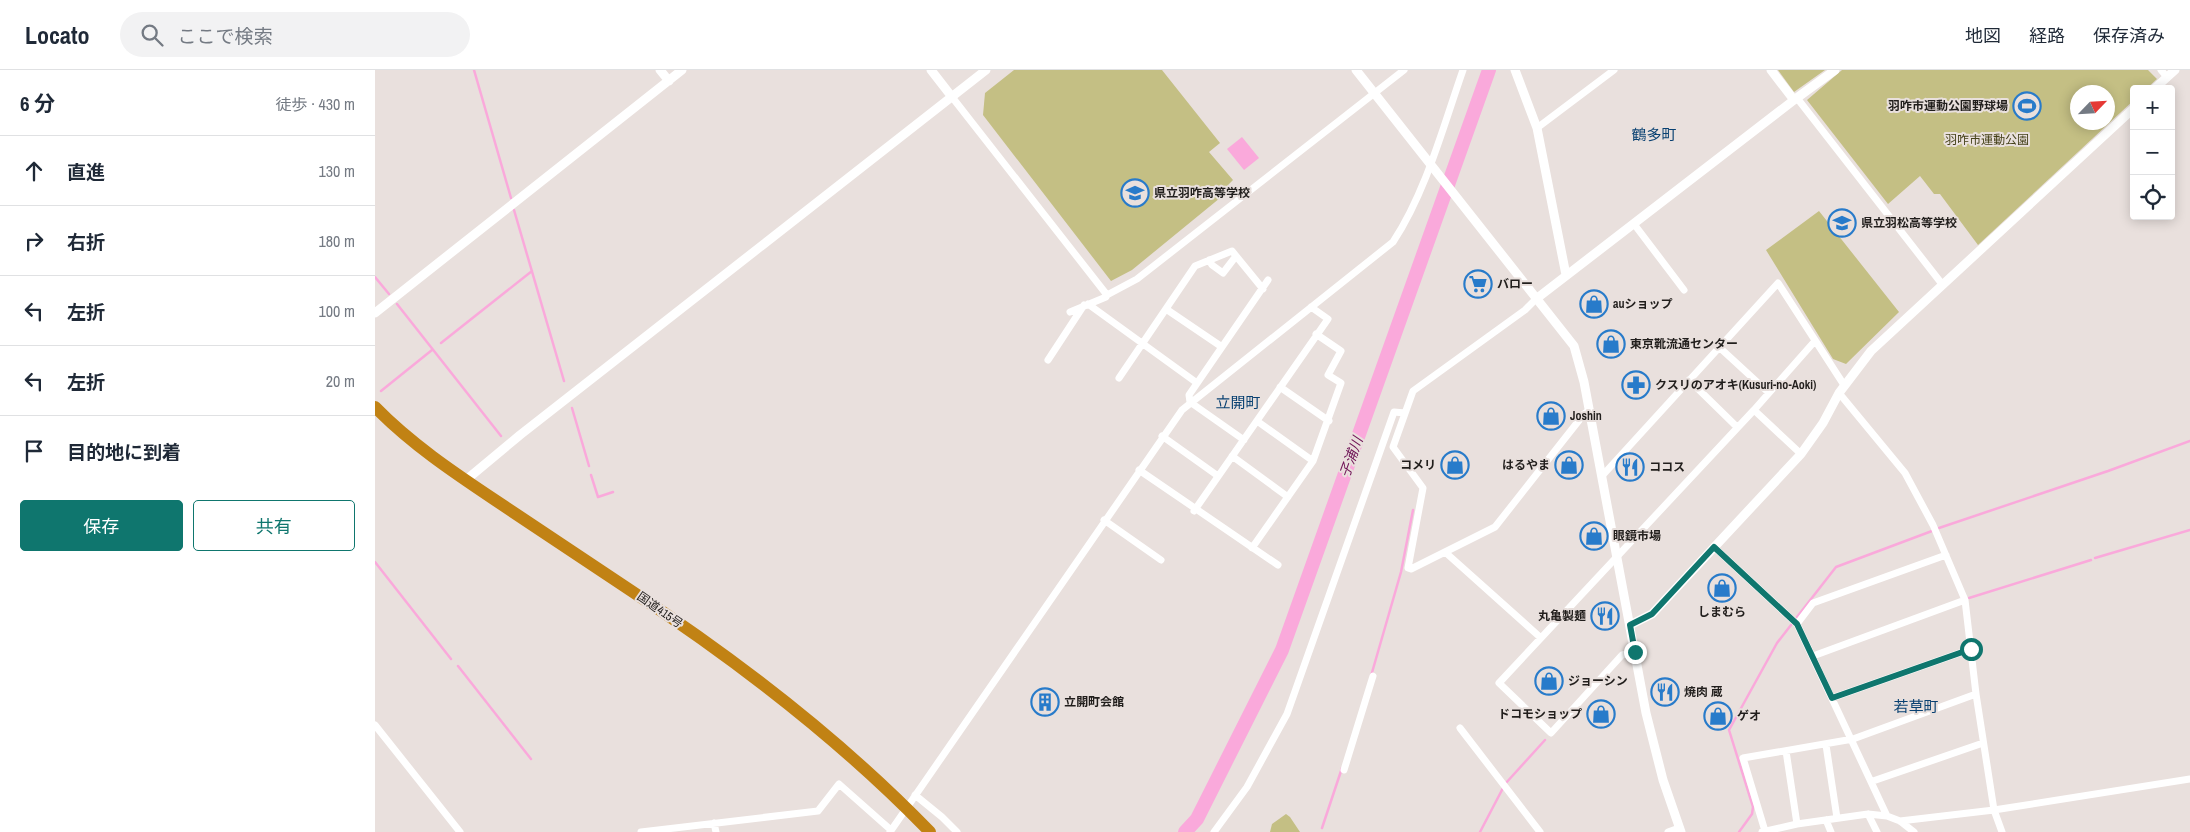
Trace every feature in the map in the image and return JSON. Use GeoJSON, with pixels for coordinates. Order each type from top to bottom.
{"type":"FeatureCollection","features":[{"type":"Feature","properties":{"kind":"highway","name":"国道415号"},"geometry":{"type":"LineString","coordinates":[[375,407],[393,426],[466,480],[656,607],[770,690],[824,732],[930,832]]}},
{"type":"Feature","properties":{"kind":"street"},"geometry":{"type":"LineString","coordinates":[[660,70],[669,81]]}},
{"type":"Feature","properties":{"kind":"street"},"geometry":{"type":"LineString","coordinates":[[375,313],[682,70]]}},
{"type":"Feature","properties":{"kind":"street"},"geometry":{"type":"LineString","coordinates":[[931,70],[1107,295]]}},
{"type":"Feature","properties":{"kind":"street"},"geometry":{"type":"LineString","coordinates":[[466,480],[986,70]]}},
{"type":"Feature","properties":{"kind":"street"},"geometry":{"type":"LineString","coordinates":[[1356,70],[1574,346],[1582,370],[1590,410],[1646,713],[1663,780],[1680,830],[1668,832]]}},
{"type":"Feature","properties":{"kind":"street"},"geometry":{"type":"LineString","coordinates":[[1070,312],[1106,298],[1107,295],[1137,279],[1404,70]]}},
{"type":"Feature","properties":{"kind":"street"},"geometry":{"type":"LineString","coordinates":[[641,832],[818,811],[839,784],[890,831],[1173,420],[1190,402],[1393,242],[1402,229],[1433,167],[1463,70]]}},
{"type":"Feature","properties":{"kind":"street"},"geometry":{"type":"LineString","coordinates":[[1515,70],[1537,128],[1566,275]]}},
{"type":"Feature","properties":{"kind":"street"},"geometry":{"type":"LineString","coordinates":[[1537,128],[1614,70]]}},
{"type":"Feature","properties":{"kind":"street"},"geometry":{"type":"LineString","coordinates":[[1771,70],[1943,284]]}},
{"type":"Feature","properties":{"kind":"street"},"geometry":{"type":"LineString","coordinates":[[1590,410],[1584,414],[1495,527],[1411,569],[1408,568],[1423,488],[1393,447],[1413,391],[1525,310],[1566,275],[1835,70]]}},
{"type":"Feature","properties":{"kind":"street"},"geometry":{"type":"LineString","coordinates":[[2157,85],[2164,74],[2175,70]]}},
{"type":"Feature","properties":{"kind":"street"},"geometry":{"type":"LineString","coordinates":[[1630,625],[1652,614],[1801,454],[1823,423],[1841,389],[1871,351],[2130,112]]}},
{"type":"Feature","properties":{"kind":"street"},"geometry":{"type":"LineString","coordinates":[[1634,224],[1684,290]]}},
{"type":"Feature","properties":{"kind":"street"},"geometry":{"type":"LineString","coordinates":[[1119,378],[1195,266],[1232,250],[1263,289]]}},
{"type":"Feature","properties":{"kind":"street"},"geometry":{"type":"LineString","coordinates":[[1209,260],[1211,266],[1223,273],[1236,256]]}},
{"type":"Feature","properties":{"kind":"street"},"geometry":{"type":"LineString","coordinates":[[1244,440],[1190,402],[1189,395],[1269,280]]}},
{"type":"Feature","properties":{"kind":"street"},"geometry":{"type":"LineString","coordinates":[[1602,476],[1778,283],[1841,389],[1905,473],[1933,525],[1965,600],[1983,743],[1994,810],[2002,832]]}},
{"type":"Feature","properties":{"kind":"street"},"geometry":{"type":"LineString","coordinates":[[1086,305],[1197,383]]}},
{"type":"Feature","properties":{"kind":"street"},"geometry":{"type":"LineString","coordinates":[[1048,360],[1086,305]]}},
{"type":"Feature","properties":{"kind":"street"},"geometry":{"type":"LineString","coordinates":[[1195,510],[1328,319],[1311,307]]}},
{"type":"Feature","properties":{"kind":"street"},"geometry":{"type":"LineString","coordinates":[[1166,309],[1222,347]]}},
{"type":"Feature","properties":{"kind":"street"},"geometry":{"type":"LineString","coordinates":[[1252,548],[1313,461],[1329,421],[1341,383],[1328,375],[1341,351],[1316,334]]}},
{"type":"Feature","properties":{"kind":"street"},"geometry":{"type":"LineString","coordinates":[[1635,652],[1622,655],[1551,733],[1499,683],[1754,410],[1814,342]]}},
{"type":"Feature","properties":{"kind":"street"},"geometry":{"type":"LineString","coordinates":[[1719,347],[1769,393]]}},
{"type":"Feature","properties":{"kind":"street"},"geometry":{"type":"LineString","coordinates":[[1689,380],[1737,427]]}},
{"type":"Feature","properties":{"kind":"street"},"geometry":{"type":"LineString","coordinates":[[1280,387],[1329,421]]}},
{"type":"Feature","properties":{"kind":"street"},"geometry":{"type":"LineString","coordinates":[[1754,410],[1801,454]]}},
{"type":"Feature","properties":{"kind":"street"},"geometry":{"type":"LineString","coordinates":[[1214,832],[1247,787],[1287,714],[1394,412],[1405,413]]}},
{"type":"Feature","properties":{"kind":"street"},"geometry":{"type":"LineString","coordinates":[[1257,421],[1313,461]]}},
{"type":"Feature","properties":{"kind":"street"},"geometry":{"type":"LineString","coordinates":[[1162,436],[1218,476]]}},
{"type":"Feature","properties":{"kind":"street"},"geometry":{"type":"LineString","coordinates":[[1233,456],[1288,497]]}},
{"type":"Feature","properties":{"kind":"street"},"geometry":{"type":"LineString","coordinates":[[1139,470],[1278,565]]}},
{"type":"Feature","properties":{"kind":"street"},"geometry":{"type":"LineString","coordinates":[[1104,520],[1161,560]]}},
{"type":"Feature","properties":{"kind":"street"},"geometry":{"type":"LineString","coordinates":[[1714,547],[1797,624],[1873,781],[1887,816]]}},
{"type":"Feature","properties":{"kind":"street"},"geometry":{"type":"LineString","coordinates":[[1445,552],[1541,638]]}},
{"type":"Feature","properties":{"kind":"street"},"geometry":{"type":"LineString","coordinates":[[1797,624],[1813,603],[1946,556]]}},
{"type":"Feature","properties":{"kind":"street"},"geometry":{"type":"LineString","coordinates":[[1813,656],[1965,600]]}},
{"type":"Feature","properties":{"kind":"street"},"geometry":{"type":"LineString","coordinates":[[1832,698],[1971,649]]}},
{"type":"Feature","properties":{"kind":"street"},"geometry":{"type":"LineString","coordinates":[[1344,770],[1373,676]]}},
{"type":"Feature","properties":{"kind":"street"},"geometry":{"type":"LineString","coordinates":[[1914,832],[1900,821],[1887,816],[1868,814],[1797,824],[1764,832],[1743,758],[1853,739],[1976,694]]}},
{"type":"Feature","properties":{"kind":"street"},"geometry":{"type":"LineString","coordinates":[[375,725],[460,832]]}},
{"type":"Feature","properties":{"kind":"street"},"geometry":{"type":"LineString","coordinates":[[1460,728],[1540,832]]}},
{"type":"Feature","properties":{"kind":"street"},"geometry":{"type":"LineString","coordinates":[[1873,781],[1983,743]]}},
{"type":"Feature","properties":{"kind":"street"},"geometry":{"type":"LineString","coordinates":[[1826,745],[1837,818]]}},
{"type":"Feature","properties":{"kind":"street"},"geometry":{"type":"LineString","coordinates":[[1786,751],[1797,824]]}},
{"type":"Feature","properties":{"kind":"street"},"geometry":{"type":"LineString","coordinates":[[1900,821],[1994,810],[2190,779]]}},
{"type":"Feature","properties":{"kind":"street"},"geometry":{"type":"LineString","coordinates":[[915,795],[943,817],[957,832]]}},
{"type":"Feature","properties":{"kind":"street"},"geometry":{"type":"LineString","coordinates":[[1868,814],[1877,832]]}},
{"type":"Feature","properties":{"kind":"street"},"geometry":{"type":"LineString","coordinates":[[1826,820],[1831,832]]}},
{"type":"Feature","properties":{"kind":"street"},"geometry":{"type":"LineString","coordinates":[[714,823],[716,832]]}},
{"type":"Feature","properties":{"kind":"green space","name":"県立羽咋高等学校"},"geometry":{"type":"Polygon","coordinates":[[[1014,70],[1162,70],[1220,143],[1209,152],[1233,180],[1228,185],[1231,189],[1132,270],[1111,281],[983,115],[985,93],[1014,70]]]}},
{"type":"Feature","properties":{"kind":"green space"},"geometry":{"type":"Polygon","coordinates":[[[1778,70],[1825,70],[1794,92],[1778,70]]]}},
{"type":"Feature","properties":{"kind":"green space","name":"羽咋市運動公園"},"geometry":{"type":"Polygon","coordinates":[[[1842,70],[2148,70],[2157,79],[2150,85],[2130,85],[2130,104],[2115,118],[2115,85],[2070,85],[2070,130],[2102,130],[1978,245],[1940,194],[1934,194],[1920,176],[1888,204],[1807,100],[1842,70]]]}},
{"type":"Feature","properties":{"kind":"green space"},"geometry":{"type":"Polygon","coordinates":[[[1819,211],[1899,312],[1846,364],[1833,359],[1766,250],[1819,211]]]}},
{"type":"Feature","properties":{"kind":"green space"},"geometry":{"type":"Polygon","coordinates":[[[1286,814],[1300,832],[1270,832],[1272,824],[1286,814]]]}},
{"type":"Feature","properties":{"kind":"shaded area"},"geometry":{"type":"Polygon","coordinates":[[[1242,137],[1259,158],[1244,170],[1227,149],[1242,137]]]}},
{"type":"Feature","properties":{"kind":"waterway"},"geometry":{"type":"LineString","coordinates":[[474,70],[511,198]]}},
{"type":"Feature","properties":{"kind":"waterway","name":"子浦川"},"geometry":{"type":"LineString","coordinates":[[1185,832],[1197,819],[1282,650],[1489,70]]}},
{"type":"Feature","properties":{"kind":"waterway"},"geometry":{"type":"LineString","coordinates":[[514,210],[564,381]]}},
{"type":"Feature","properties":{"kind":"waterway"},"geometry":{"type":"LineString","coordinates":[[441,343],[532,271]]}},
{"type":"Feature","properties":{"kind":"waterway"},"geometry":{"type":"LineString","coordinates":[[375,277],[389,294]]}},
{"type":"Feature","properties":{"kind":"waterway"},"geometry":{"type":"LineString","coordinates":[[397,304],[501,436]]}},
{"type":"Feature","properties":{"kind":"waterway"},"geometry":{"type":"LineString","coordinates":[[381,391],[432,350]]}},
{"type":"Feature","properties":{"kind":"waterway"},"geometry":{"type":"LineString","coordinates":[[572,408],[589,466]]}},
{"type":"Feature","properties":{"kind":"waterway"},"geometry":{"type":"LineString","coordinates":[[1939,528],[2190,441]]}},
{"type":"Feature","properties":{"kind":"waterway"},"geometry":{"type":"LineString","coordinates":[[591,475],[598,497],[613,492]]}},
{"type":"Feature","properties":{"kind":"waterway"},"geometry":{"type":"LineString","coordinates":[[1371,676],[1401,572],[1413,510]]}},
{"type":"Feature","properties":{"kind":"waterway"},"geometry":{"type":"LineString","coordinates":[[2095,558],[2190,530]]}},
{"type":"Feature","properties":{"kind":"waterway"},"geometry":{"type":"LineString","coordinates":[[1797,617],[1836,567],[1932,531]]}},
{"type":"Feature","properties":{"kind":"waterway"},"geometry":{"type":"LineString","coordinates":[[1969,598],[2091,560]]}},
{"type":"Feature","properties":{"kind":"waterway"},"geometry":{"type":"LineString","coordinates":[[375,562],[451,659]]}},
{"type":"Feature","properties":{"kind":"waterway"},"geometry":{"type":"LineString","coordinates":[[1739,832],[1752,814],[1753,807],[1729,730],[1777,643],[1791,625]]}},
{"type":"Feature","properties":{"kind":"waterway"},"geometry":{"type":"LineString","coordinates":[[458,666],[531,759]]}},
{"type":"Feature","properties":{"kind":"waterway"},"geometry":{"type":"LineString","coordinates":[[1505,784],[1545,740]]}},
{"type":"Feature","properties":{"kind":"waterway"},"geometry":{"type":"LineString","coordinates":[[1322,828],[1342,768]]}},
{"type":"Feature","properties":{"kind":"waterway"},"geometry":{"type":"LineString","coordinates":[[1480,832],[1503,788]]}},
{"type":"Feature","properties":{"kind":"place","name":"羽咋市運動公園野球場"},"geometry":{"type":"Point","coordinates":[2027,106]}},
{"type":"Feature","properties":{"kind":"place","name":"県立羽咋高等学校"},"geometry":{"type":"Point","coordinates":[1135,193]}},
{"type":"Feature","properties":{"kind":"place","name":"県立羽松高等学校"},"geometry":{"type":"Point","coordinates":[1842,223]}},
{"type":"Feature","properties":{"kind":"place","name":"バロー"},"geometry":{"type":"Point","coordinates":[1478,284]}},
{"type":"Feature","properties":{"kind":"place","name":"auショップ"},"geometry":{"type":"Point","coordinates":[1594,304]}},
{"type":"Feature","properties":{"kind":"place","name":"東京靴流通センター"},"geometry":{"type":"Point","coordinates":[1611,344]}},
{"type":"Feature","properties":{"kind":"place","name":"クスリのアオキ(Kusuri-no-Aoki)"},"geometry":{"type":"Point","coordinates":[1636,385]}},
{"type":"Feature","properties":{"kind":"place","name":"Joshin"},"geometry":{"type":"Point","coordinates":[1551,416]}},
{"type":"Feature","properties":{"kind":"place","name":"コメリ"},"geometry":{"type":"Point","coordinates":[1455,465]}},
{"type":"Feature","properties":{"kind":"place","name":"はるやま"},"geometry":{"type":"Point","coordinates":[1569,465]}},
{"type":"Feature","properties":{"kind":"place","name":"ココス"},"geometry":{"type":"Point","coordinates":[1630,467]}},
{"type":"Feature","properties":{"kind":"place","name":"眼鏡市場"},"geometry":{"type":"Point","coordinates":[1594,536]}},
{"type":"Feature","properties":{"kind":"place","name":"しまむら"},"geometry":{"type":"Point","coordinates":[1722,588]}},
{"type":"Feature","properties":{"kind":"place","name":"丸亀製麺"},"geometry":{"type":"Point","coordinates":[1605,616]}},
{"type":"Feature","properties":{"kind":"place","name":"ジョーシン"},"geometry":{"type":"Point","coordinates":[1549,681]}},
{"type":"Feature","properties":{"kind":"place","name":"焼肉 蔵"},"geometry":{"type":"Point","coordinates":[1665,692]}},
{"type":"Feature","properties":{"kind":"place","name":"立開町会館"},"geometry":{"type":"Point","coordinates":[1045,702]}},
{"type":"Feature","properties":{"kind":"place","name":"ドコモショップ"},"geometry":{"type":"Point","coordinates":[1601,714]}},
{"type":"Feature","properties":{"kind":"place","name":"ゲオ"},"geometry":{"type":"Point","coordinates":[1718,716]}},
{"type":"Feature","properties":{"kind":"district","name":"鶴多町"},"geometry":{"type":"Point","coordinates":[1654,135]}},
{"type":"Feature","properties":{"kind":"district","name":"立開町"},"geometry":{"type":"Point","coordinates":[1238,403]}},
{"type":"Feature","properties":{"kind":"district","name":"若草町"},"geometry":{"type":"Point","coordinates":[1916,707]}},
{"type":"Feature","properties":{"kind":"route"},"geometry":{"type":"LineString","coordinates":[[1635,652],[1630,625],[1652,614],[1714,547],[1797,624],[1832,698],[1971,649]]}}]}
